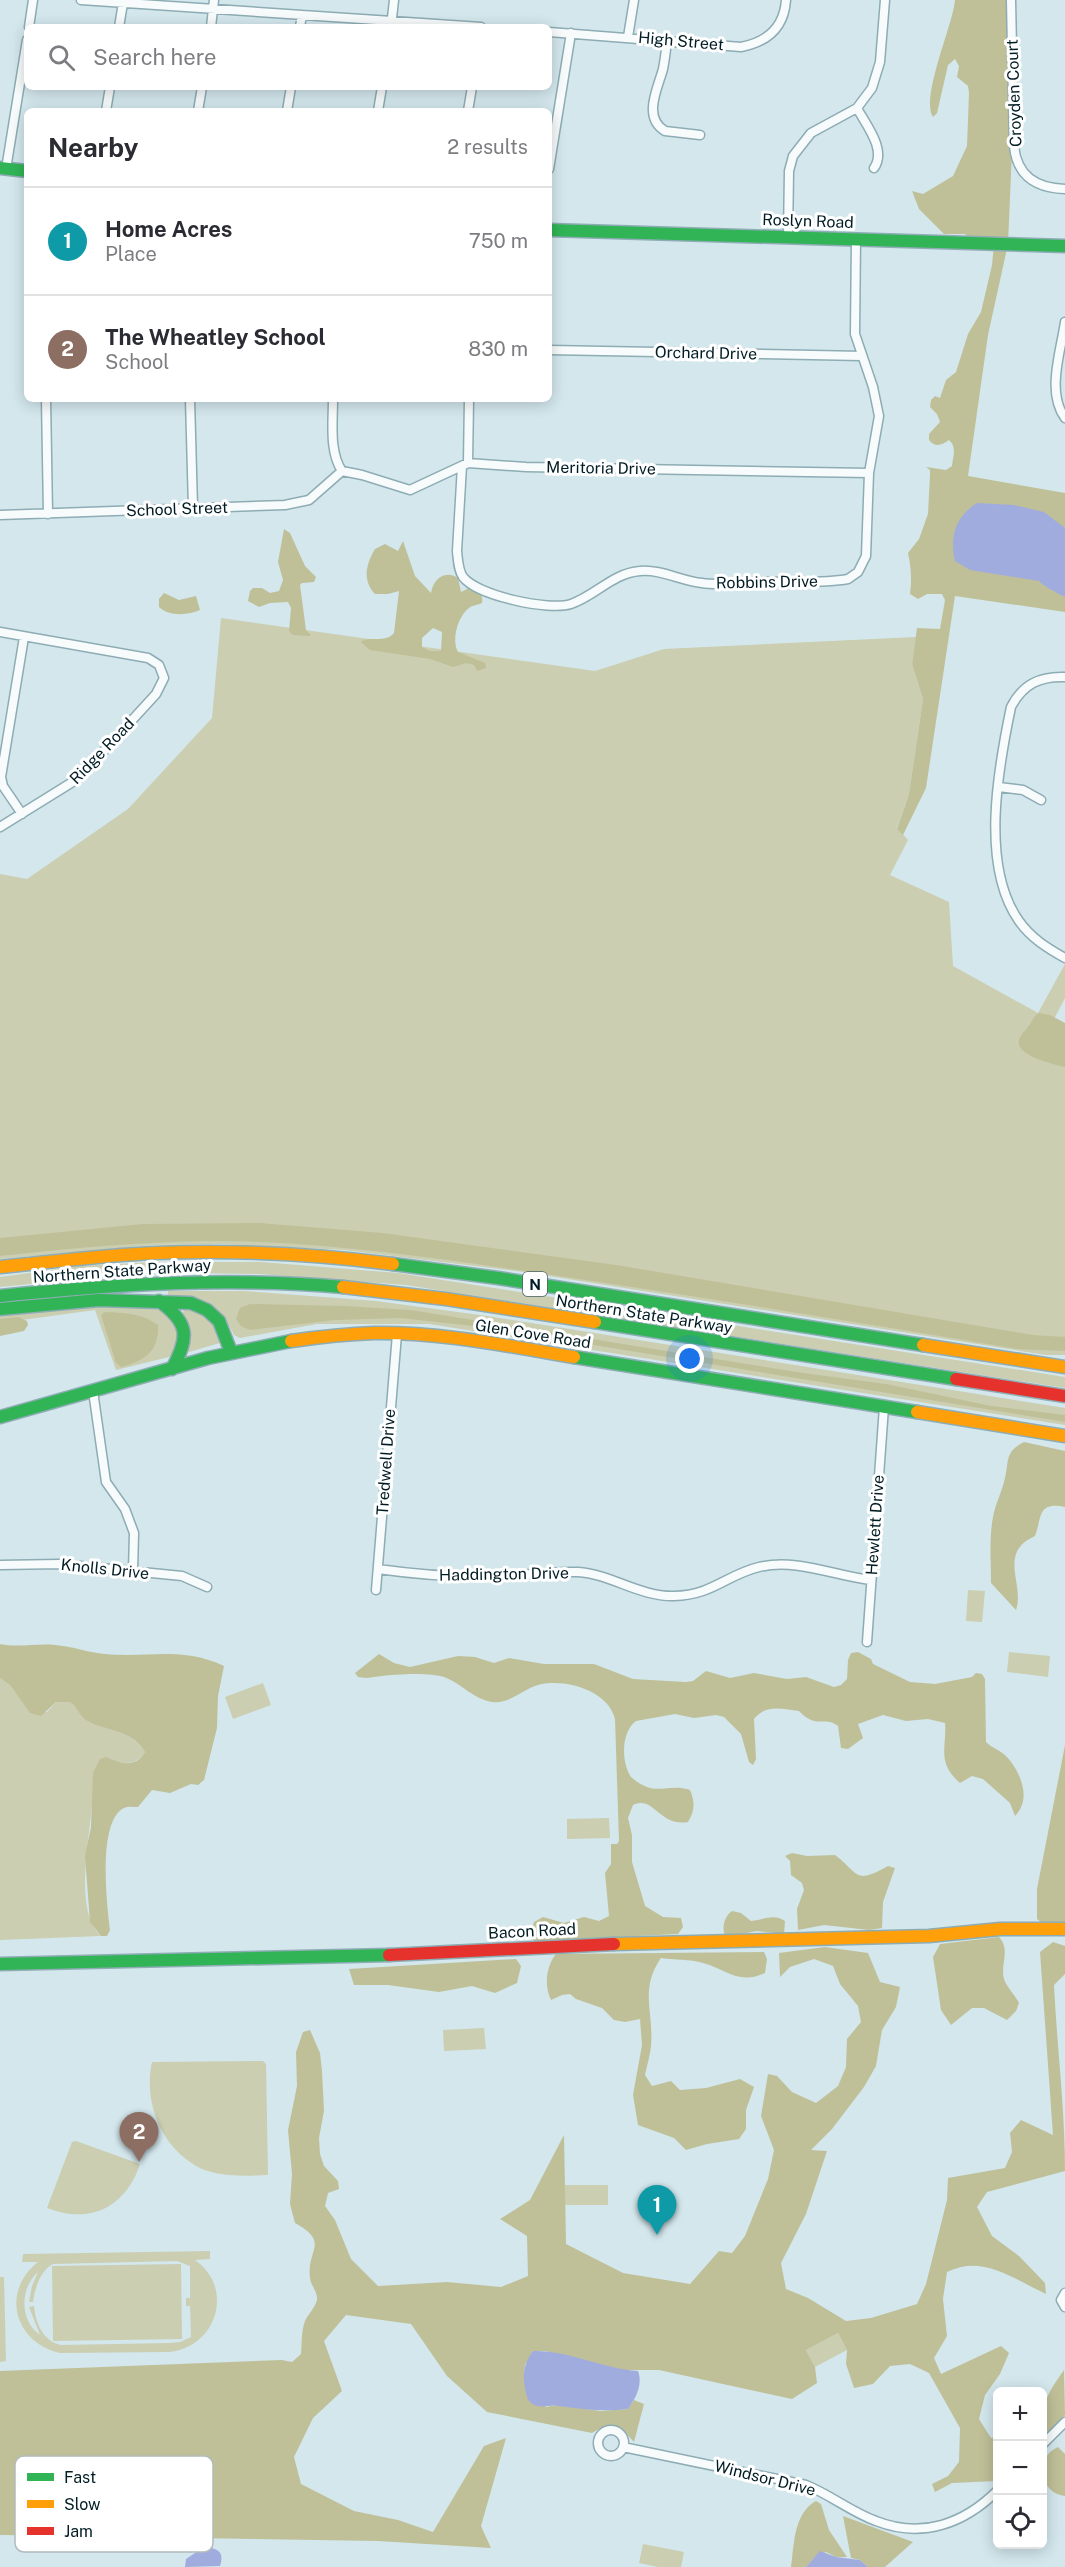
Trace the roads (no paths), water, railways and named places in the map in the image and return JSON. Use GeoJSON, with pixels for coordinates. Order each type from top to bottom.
{"type":"FeatureCollection","features":[{"type":"Feature","properties":{"kind":"main road"},"geometry":{"type":"LineString","coordinates":[[3,168],[24,171]]}},
{"type":"Feature","properties":{"kind":"main road","name":"Roslyn Road"},"geometry":{"type":"LineString","coordinates":[[552,230],[1065,246]]}},
{"type":"Feature","properties":{"kind":"main road","name":"Northern State Parkway"},"geometry":{"type":"LineString","coordinates":[[0,1267],[97,1256],[184,1252],[280,1254],[376,1262],[517,1281],[1065,1367]]}},
{"type":"Feature","properties":{"kind":"main road","name":"Northern State Parkway"},"geometry":{"type":"LineString","coordinates":[[0,1296],[103,1285],[188,1281],[255,1282],[360,1289],[446,1299],[1065,1396]]}},
{"type":"Feature","properties":{"kind":"main road"},"geometry":{"type":"LineString","coordinates":[[0,1309],[99,1300],[191,1303],[208,1310],[222,1324],[231,1352]]}},
{"type":"Feature","properties":{"kind":"main road"},"geometry":{"type":"LineString","coordinates":[[159,1301],[179,1315],[185,1330],[183,1347],[172,1369]]}},
{"type":"Feature","properties":{"kind":"main road","name":"Glen Cove Road"},"geometry":{"type":"LineString","coordinates":[[0,1417],[231,1352],[313,1337],[397,1334],[480,1342],[1065,1436]]}},
{"type":"Feature","properties":{"kind":"main road","name":"Bacon Road"},"geometry":{"type":"LineString","coordinates":[[0,1964],[354,1957],[551,1945],[929,1936],[1000,1929],[1065,1929]]}},
{"type":"Feature","properties":{"kind":"street"},"geometry":{"type":"LineString","coordinates":[[29,24],[33,0]]}},
{"type":"Feature","properties":{"kind":"street"},"geometry":{"type":"LineString","coordinates":[[81,0],[214,4],[392,24],[394,0]]}},
{"type":"Feature","properties":{"kind":"street"},"geometry":{"type":"LineString","coordinates":[[628,37],[634,0]]}},
{"type":"Feature","properties":{"kind":"street","name":"High Street"},"geometry":{"type":"LineString","coordinates":[[552,32],[741,47],[757,44],[778,27],[784,14],[786,0]]}},
{"type":"Feature","properties":{"kind":"street"},"geometry":{"type":"LineString","coordinates":[[788,236],[789,171],[796,150],[811,134],[857,108],[872,88],[878,76],[885,0]]}},
{"type":"Feature","properties":{"kind":"street","name":"Croyden Court"},"geometry":{"type":"LineString","coordinates":[[1011,0],[1014,146],[1018,162],[1023,172],[1034,183],[1043,187],[1065,189]]}},
{"type":"Feature","properties":{"kind":"street"},"geometry":{"type":"LineString","coordinates":[[120,24],[123,3]]}},
{"type":"Feature","properties":{"kind":"street"},"geometry":{"type":"LineString","coordinates":[[211,24],[214,4]]}},
{"type":"Feature","properties":{"kind":"street"},"geometry":{"type":"LineString","coordinates":[[300,24],[302,15]]}},
{"type":"Feature","properties":{"kind":"street"},"geometry":{"type":"LineString","coordinates":[[552,150],[571,33]]}},
{"type":"Feature","properties":{"kind":"street"},"geometry":{"type":"LineString","coordinates":[[667,40],[664,66],[653,101],[654,117],[665,131],[700,135]]}},
{"type":"Feature","properties":{"kind":"street"},"geometry":{"type":"LineString","coordinates":[[3,168],[24,56]]}},
{"type":"Feature","properties":{"kind":"street"},"geometry":{"type":"LineString","coordinates":[[106,108],[110,90]]}},
{"type":"Feature","properties":{"kind":"street"},"geometry":{"type":"LineString","coordinates":[[198,108],[202,90]]}},
{"type":"Feature","properties":{"kind":"street"},"geometry":{"type":"LineString","coordinates":[[288,108],[290,90]]}},
{"type":"Feature","properties":{"kind":"street"},"geometry":{"type":"LineString","coordinates":[[378,108],[382,90]]}},
{"type":"Feature","properties":{"kind":"street"},"geometry":{"type":"LineString","coordinates":[[468,108],[472,90]]}},
{"type":"Feature","properties":{"kind":"street"},"geometry":{"type":"LineString","coordinates":[[857,108],[879,152],[874,168]]}},
{"type":"Feature","properties":{"kind":"street","name":"Robbins Drive"},"geometry":{"type":"LineString","coordinates":[[465,464],[457,551],[458,565],[462,576],[470,584],[482,590],[556,607],[573,604],[620,575],[638,571],[649,571],[704,584],[848,579],[858,572],[866,556],[869,473],[879,416],[873,387],[856,340],[854,326],[856,238]]}},
{"type":"Feature","properties":{"kind":"street"},"geometry":{"type":"LineString","coordinates":[[1065,322],[1056,392],[1059,407],[1065,418]]}},
{"type":"Feature","properties":{"kind":"street","name":"Orchard Drive"},"geometry":{"type":"LineString","coordinates":[[552,350],[862,356]]}},
{"type":"Feature","properties":{"kind":"street"},"geometry":{"type":"LineString","coordinates":[[46,402],[48,514]]}},
{"type":"Feature","properties":{"kind":"street"},"geometry":{"type":"LineString","coordinates":[[190,402],[193,508]]}},
{"type":"Feature","properties":{"kind":"street"},"geometry":{"type":"LineString","coordinates":[[333,402],[334,453],[336,463],[342,471]]}},
{"type":"Feature","properties":{"kind":"street"},"geometry":{"type":"LineString","coordinates":[[465,464],[469,402]]}},
{"type":"Feature","properties":{"kind":"street","name":"Meritoria Drive"},"geometry":{"type":"LineString","coordinates":[[342,471],[410,490],[465,464],[869,473]]}},
{"type":"Feature","properties":{"kind":"street","name":"School Street"},"geometry":{"type":"LineString","coordinates":[[0,515],[285,505],[302,502],[318,494],[342,471]]}},
{"type":"Feature","properties":{"kind":"street"},"geometry":{"type":"LineString","coordinates":[[0,632],[24,637],[1,777],[3,786],[22,814]]}},
{"type":"Feature","properties":{"kind":"street","name":"Ridge Road"},"geometry":{"type":"LineString","coordinates":[[0,827],[80,778],[156,694],[163,681],[159,665],[148,658],[24,637]]}},
{"type":"Feature","properties":{"kind":"street"},"geometry":{"type":"LineString","coordinates":[[1065,677],[1039,679],[1017,696],[1011,707],[996,814],[999,870],[1007,899],[1020,922],[1033,937],[1065,958]]}},
{"type":"Feature","properties":{"kind":"street"},"geometry":{"type":"LineString","coordinates":[[999,787],[1023,790],[1041,800]]}},
{"type":"Feature","properties":{"kind":"street","name":"Tredwell Drive"},"geometry":{"type":"LineString","coordinates":[[376,1590],[397,1334]]}},
{"type":"Feature","properties":{"kind":"street"},"geometry":{"type":"LineString","coordinates":[[93,1391],[106,1482],[125,1509],[134,1533],[133,1571]]}},
{"type":"Feature","properties":{"kind":"street","name":"Hewlett Drive"},"geometry":{"type":"LineString","coordinates":[[867,1642],[884,1407]]}},
{"type":"Feature","properties":{"kind":"street","name":"Knolls Drive"},"geometry":{"type":"LineString","coordinates":[[0,1565],[60,1564],[182,1576],[207,1587]]}},
{"type":"Feature","properties":{"kind":"street","name":"Haddington Drive"},"geometry":{"type":"LineString","coordinates":[[378,1569],[461,1577],[579,1572],[645,1592],[671,1596],[709,1591],[749,1571],[774,1565],[804,1566],[872,1580]]}},
{"type":"Feature","properties":{"kind":"street"},"geometry":{"type":"LineString","coordinates":[[1065,2293],[1061,2300],[1065,2307]]}},
{"type":"Feature","properties":{"kind":"street"},"geometry":{"type":"LineString","coordinates":[[1046,2441],[1065,2422]]}},
{"type":"Feature","properties":{"kind":"street","name":"Windsor Drive"},"geometry":{"type":"LineString","coordinates":[[623,2447],[806,2485],[829,2494],[876,2521],[903,2528],[925,2528],[954,2522],[981,2507],[993,2495]]}},
{"type":"Feature","properties":{"kind":"water"},"geometry":{"type":"Polygon","coordinates":[[[977,503],[1014,505],[1044,512],[1065,528],[1065,597],[1039,581],[970,570],[955,561],[953,543],[959,520],[977,503]]]}},
{"type":"Feature","properties":{"kind":"water"},"geometry":{"type":"Polygon","coordinates":[[[533,2351],[559,2353],[625,2370],[638,2371],[640,2381],[636,2396],[628,2409],[619,2410],[534,2405],[527,2396],[524,2378],[528,2358],[533,2351]]]}},
{"type":"Feature","properties":{"kind":"water"},"geometry":{"type":"Polygon","coordinates":[[[213,2548],[221,2554],[220,2566],[185,2567],[186,2559],[196,2552],[213,2552],[213,2548]]]}},
{"type":"Feature","properties":{"kind":"water"},"geometry":{"type":"Polygon","coordinates":[[[820,2551],[836,2557],[860,2560],[868,2567],[806,2567],[820,2551]]]}},
{"type":"Feature","properties":{"kind":"place","name":"The Wheatley School"},"geometry":{"type":"Point","coordinates":[139,2162]}},
{"type":"Feature","properties":{"kind":"place","name":"Home Acres"},"geometry":{"type":"Point","coordinates":[657,2235]}}]}
